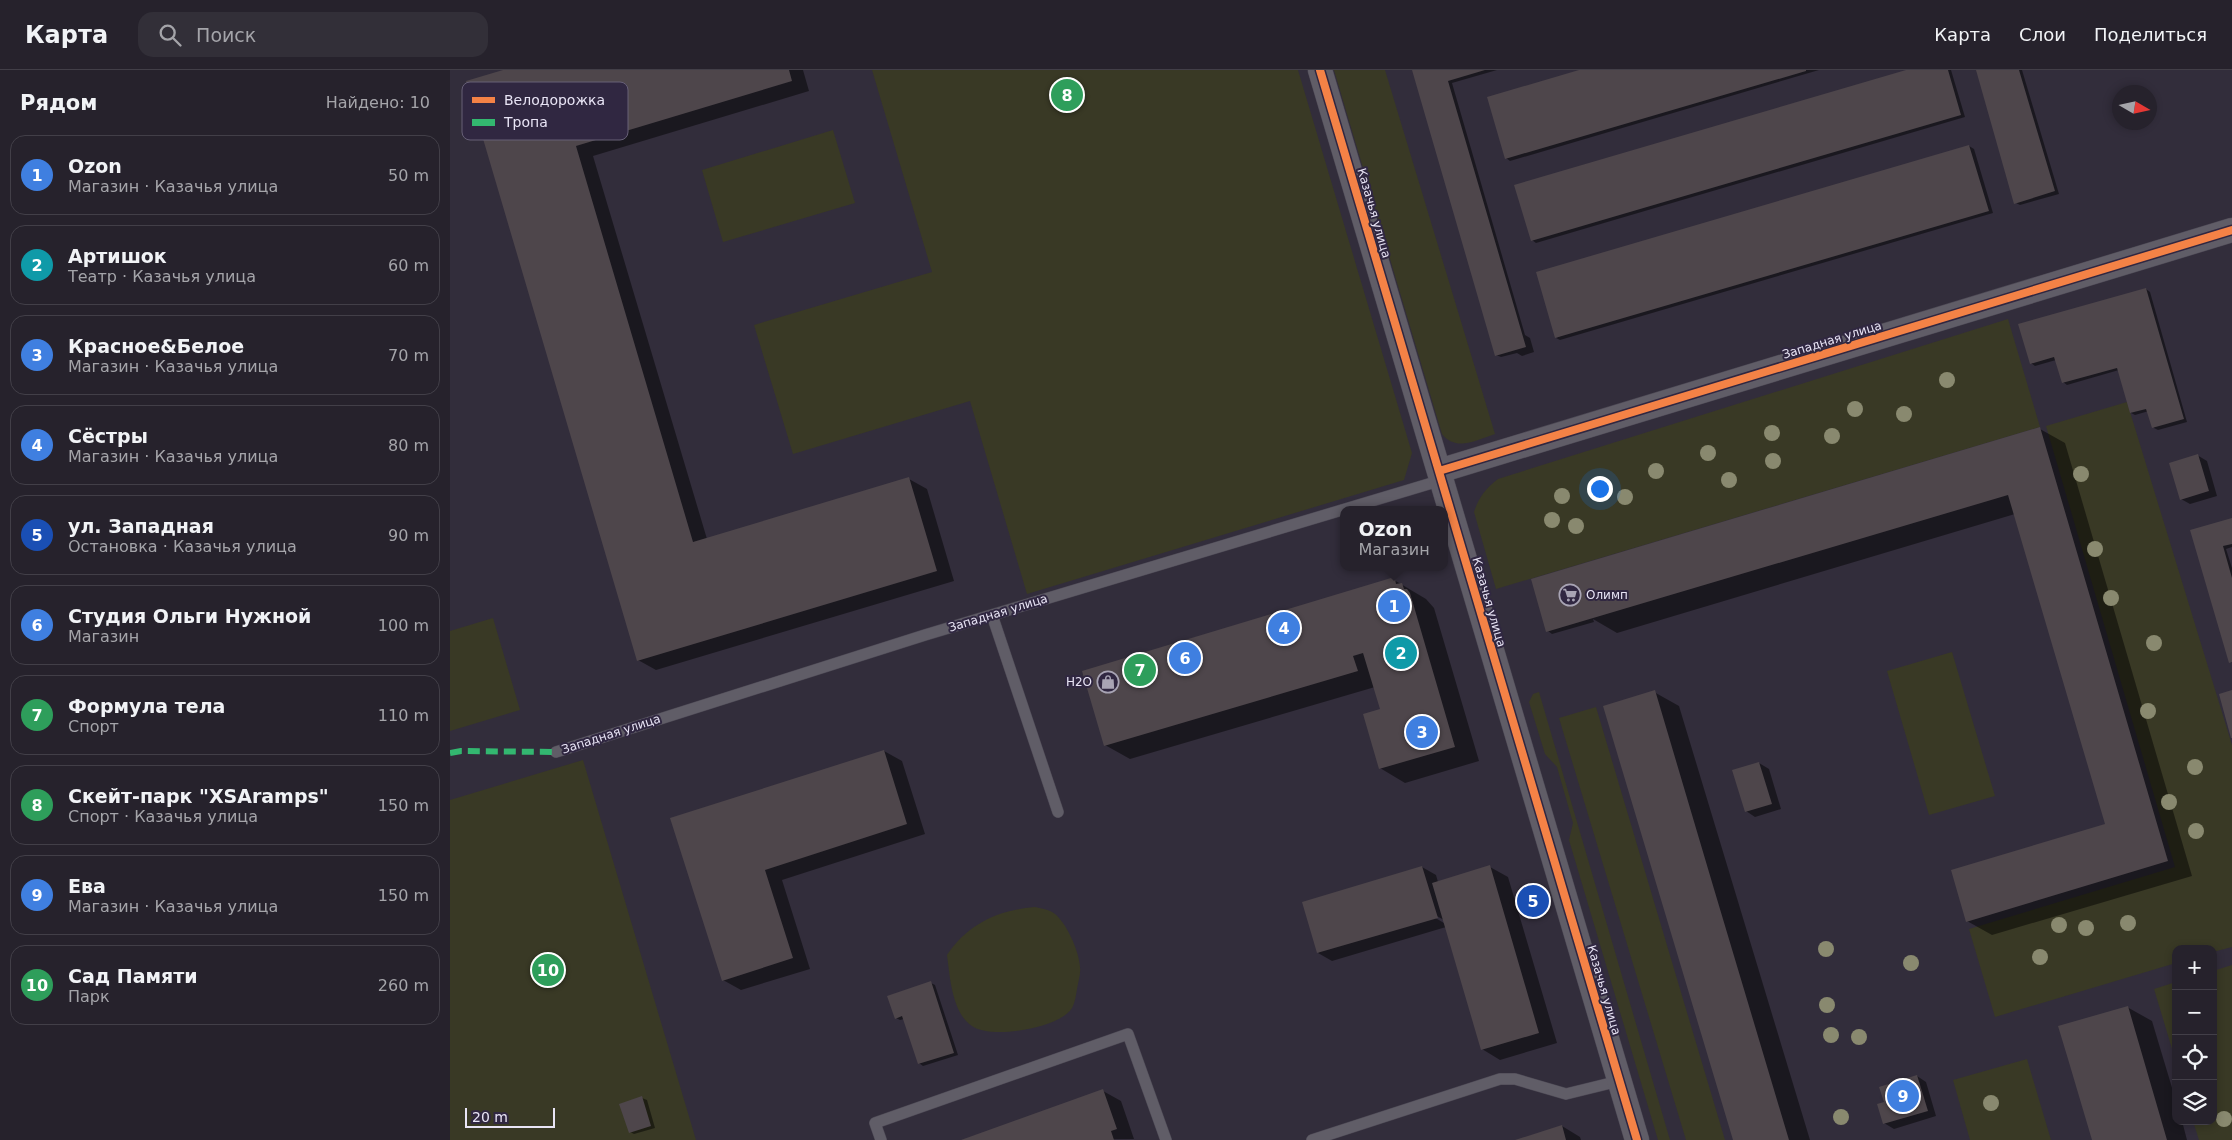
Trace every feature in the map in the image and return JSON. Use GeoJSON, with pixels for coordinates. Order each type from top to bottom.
{"type":"FeatureCollection","features":[{"type":"Feature","properties":{"kind":"street","name":"Казачья улица"},"geometry":{"type":"LineString","coordinates":[[1320,70],[1637,1140]]}},
{"type":"Feature","properties":{"kind":"street","name":"Западная улица"},"geometry":{"type":"LineString","coordinates":[[1440,476],[2232,230]]}},
{"type":"Feature","properties":{"kind":"lane","name":"Западная улица"},"geometry":{"type":"LineString","coordinates":[[1343,506],[1440,476]]}},
{"type":"Feature","properties":{"kind":"lane","name":"Западная улица"},"geometry":{"type":"LineString","coordinates":[[556,752],[1340,507]]}},
{"type":"Feature","properties":{"kind":"lane"},"geometry":{"type":"LineString","coordinates":[[992,615],[1058,812]]}},
{"type":"Feature","properties":{"kind":"lane"},"geometry":{"type":"LineString","coordinates":[[882,1140],[875,1123],[1128,1034],[1166,1140]]}},
{"type":"Feature","properties":{"kind":"lane"},"geometry":{"type":"LineString","coordinates":[[1312,1140],[1500,1078],[1515,1079],[1566,1094],[1619,1081]]}},
{"type":"Feature","properties":{"kind":"green space"},"geometry":{"type":"Polygon","coordinates":[[[872,70],[1298,70],[1412,453],[1404,480],[1027,594],[970,401],[793,454],[754,325],[932,272],[872,70]]]}},
{"type":"Feature","properties":{"kind":"green space"},"geometry":{"type":"Polygon","coordinates":[[[1334,70],[1385,70],[1495,434],[1467,443],[1460,443],[1448,439],[1442,434],[1334,70]]]}},
{"type":"Feature","properties":{"kind":"green space"},"geometry":{"type":"Polygon","coordinates":[[[833,130],[855,203],[723,242],[702,170],[833,130]]]}},
{"type":"Feature","properties":{"kind":"green space"},"geometry":{"type":"Polygon","coordinates":[[[2008,319],[2040,427],[1496,589],[1474,512],[1483,494],[1498,479],[2008,319]]]}},
{"type":"Feature","properties":{"kind":"green space"},"geometry":{"type":"Polygon","coordinates":[[[2127,402],[2232,745],[2232,947],[2217,951],[2217,945],[2172,945],[2172,964],[1995,1017],[1969,929],[2175,867],[2046,426],[2127,402]]]}},
{"type":"Feature","properties":{"kind":"green space"},"geometry":{"type":"Polygon","coordinates":[[[493,618],[520,710],[450,731],[450,631],[493,618]]]}},
{"type":"Feature","properties":{"kind":"green space"},"geometry":{"type":"Polygon","coordinates":[[[1952,652],[1995,796],[1929,815],[1887,671],[1952,652]]]}},
{"type":"Feature","properties":{"kind":"green space"},"geometry":{"type":"Polygon","coordinates":[[[1539,692],[1670,1140],[1658,1140],[1569,840],[1573,823],[1557,767],[1545,754],[1529,702],[1533,694],[1539,692]]]}},
{"type":"Feature","properties":{"kind":"green space"},"geometry":{"type":"Polygon","coordinates":[[[1596,707],[1725,1140],[1686,1140],[1559,718],[1596,707]]]}},
{"type":"Feature","properties":{"kind":"green space"},"geometry":{"type":"Polygon","coordinates":[[[583,760],[696,1140],[450,1140],[450,800],[583,760]]]}},
{"type":"Feature","properties":{"kind":"green space"},"geometry":{"type":"Polygon","coordinates":[[[1035,907],[1048,910],[1057,915],[1070,934],[1076,948],[1080,972],[1072,1008],[1065,1015],[1054,1021],[1025,1030],[994,1032],[972,1026],[965,1020],[956,1004],[947,955],[964,935],[996,915],[1035,907]]]}},
{"type":"Feature","properties":{"kind":"green space"},"geometry":{"type":"Polygon","coordinates":[[[2232,965],[2232,1140],[2199,1140],[2194,1125],[2217,1125],[2217,970],[2232,965]]]}},
{"type":"Feature","properties":{"kind":"green space"},"geometry":{"type":"Polygon","coordinates":[[[2172,983],[2172,1049],[2154,989],[2172,983]]]}},
{"type":"Feature","properties":{"kind":"green space"},"geometry":{"type":"Polygon","coordinates":[[[2027,1059],[2051,1140],[1970,1140],[1953,1080],[2027,1059]]]}},
{"type":"Feature","properties":{"kind":"building"},"geometry":{"type":"Polygon","coordinates":[[[503,70],[789,70],[792,81],[628,130],[628,82],[466,81],[503,70]]]}},
{"type":"Feature","properties":{"kind":"building"},"geometry":{"type":"Polygon","coordinates":[[[1412,70],[1485,70],[1448,81],[1526,347],[1495,356],[1412,70]]]}},
{"type":"Feature","properties":{"kind":"building"},"geometry":{"type":"Polygon","coordinates":[[[1579,70],[1806,71],[1505,159],[1487,97],[1579,70]]]}},
{"type":"Feature","properties":{"kind":"building"},"geometry":{"type":"Polygon","coordinates":[[[1906,70],[1948,70],[1961,115],[1531,241],[1514,185],[1906,70]]]}},
{"type":"Feature","properties":{"kind":"building"},"geometry":{"type":"Polygon","coordinates":[[[1976,70],[2019,70],[2055,191],[2014,204],[1976,70]]]}},
{"type":"Feature","properties":{"kind":"building"},"geometry":{"type":"Polygon","coordinates":[[[483,140],[596,140],[576,146],[693,542],[909,477],[937,571],[637,661],[483,140]]]}},
{"type":"Feature","properties":{"kind":"building"},"geometry":{"type":"Polygon","coordinates":[[[1969,145],[1989,211],[1555,338],[1536,272],[1969,145]]]}},
{"type":"Feature","properties":{"kind":"building"},"geometry":{"type":"Polygon","coordinates":[[[2146,288],[2184,419],[2152,428],[2146,409],[2130,413],[2117,368],[2062,383],[2054,357],[2030,364],[2018,324],[2146,288]]]}},
{"type":"Feature","properties":{"kind":"building"},"geometry":{"type":"Polygon","coordinates":[[[2040,427],[2168,861],[1966,922],[1951,870],[2105,824],[2008,495],[1546,632],[1531,579],[2040,427]]]}},
{"type":"Feature","properties":{"kind":"building"},"geometry":{"type":"Polygon","coordinates":[[[2198,454],[2209,491],[2180,500],[2169,463],[2198,454]]]}},
{"type":"Feature","properties":{"kind":"building"},"geometry":{"type":"Polygon","coordinates":[[[2232,518],[2232,544],[2223,546],[2232,578],[2232,662],[2229,663],[2190,530],[2232,518]]]}},
{"type":"Feature","properties":{"kind":"building"},"geometry":{"type":"Polygon","coordinates":[[[1391,578],[1395,579],[1396,584],[1402,583],[1404,589],[1407,589],[1410,593],[1455,747],[1379,769],[1363,714],[1380,709],[1363,653],[1353,656],[1358,671],[1104,746],[1082,671],[1391,578]]]}},
{"type":"Feature","properties":{"kind":"building"},"geometry":{"type":"Polygon","coordinates":[[[1655,690],[1789,1140],[1733,1140],[1603,706],[1655,690]]]}},
{"type":"Feature","properties":{"kind":"building"},"geometry":{"type":"Polygon","coordinates":[[[2232,690],[2232,738],[2231,738],[2219,694],[2232,690]]]}},
{"type":"Feature","properties":{"kind":"building"},"geometry":{"type":"Polygon","coordinates":[[[884,750],[907,824],[765,870],[793,958],[722,981],[670,818],[884,750]]]}},
{"type":"Feature","properties":{"kind":"building"},"geometry":{"type":"Polygon","coordinates":[[[1759,762],[1772,804],[1745,812],[1732,770],[1759,762]]]}},
{"type":"Feature","properties":{"kind":"building"},"geometry":{"type":"Polygon","coordinates":[[[1490,865],[1539,1033],[1481,1050],[1432,883],[1490,865]]]}},
{"type":"Feature","properties":{"kind":"building"},"geometry":{"type":"Polygon","coordinates":[[[1422,866],[1438,918],[1317,953],[1302,902],[1422,866]]]}},
{"type":"Feature","properties":{"kind":"building"},"geometry":{"type":"Polygon","coordinates":[[[931,981],[954,1053],[918,1064],[902,1016],[895,1019],[887,996],[931,981]]]}},
{"type":"Feature","properties":{"kind":"building"},"geometry":{"type":"Polygon","coordinates":[[[2128,1006],[2167,1140],[2092,1140],[2058,1026],[2128,1006]]]}},
{"type":"Feature","properties":{"kind":"building"},"geometry":{"type":"Polygon","coordinates":[[[1917,1075],[1928,1111],[1883,1124],[1877,1104],[1884,1102],[1879,1087],[1917,1075]]]}},
{"type":"Feature","properties":{"kind":"building"},"geometry":{"type":"Polygon","coordinates":[[[1103,1089],[1117,1129],[1111,1131],[1114,1140],[961,1140],[1103,1089]]]}},
{"type":"Feature","properties":{"kind":"building"},"geometry":{"type":"Polygon","coordinates":[[[642,1096],[651,1126],[629,1133],[619,1104],[642,1096]]]}},
{"type":"Feature","properties":{"kind":"building"},"geometry":{"type":"Polygon","coordinates":[[[1562,1125],[1566,1140],[1515,1140],[1562,1125]]]}},
{"type":"Feature","properties":{"kind":"marked path"},"geometry":{"type":"LineString","coordinates":[[450,753],[461,751],[556,752]]}},
{"type":"Feature","properties":{"kind":"cycle path"},"geometry":{"type":"LineString","coordinates":[[1320,70],[1637,1140]]}},
{"type":"Feature","properties":{"kind":"cycle path"},"geometry":{"type":"LineString","coordinates":[[1439,471],[2232,230]]}},
{"type":"Feature","properties":{"kind":"place","name":"Скейт-парк \"XSAramps\""},"geometry":{"type":"Point","coordinates":[1067,95]}},
{"type":"Feature","properties":{"kind":"place","name":"Олимп"},"geometry":{"type":"Point","coordinates":[1570,595]}},
{"type":"Feature","properties":{"kind":"place","name":"Ozon"},"geometry":{"type":"Point","coordinates":[1394,606]}},
{"type":"Feature","properties":{"kind":"place","name":"Сёстры"},"geometry":{"type":"Point","coordinates":[1284,628]}},
{"type":"Feature","properties":{"kind":"place","name":"Артишок"},"geometry":{"type":"Point","coordinates":[1401,653]}},
{"type":"Feature","properties":{"kind":"place","name":"Студия Ольги Нужной"},"geometry":{"type":"Point","coordinates":[1185,658]}},
{"type":"Feature","properties":{"kind":"place","name":"Формула тела"},"geometry":{"type":"Point","coordinates":[1140,670]}},
{"type":"Feature","properties":{"kind":"place","name":"H2O"},"geometry":{"type":"Point","coordinates":[1108,682]}},
{"type":"Feature","properties":{"kind":"place","name":"Красное&Белое"},"geometry":{"type":"Point","coordinates":[1422,732]}},
{"type":"Feature","properties":{"kind":"place","name":"ул. Западная"},"geometry":{"type":"Point","coordinates":[1533,901]}},
{"type":"Feature","properties":{"kind":"place","name":"Сад Памяти"},"geometry":{"type":"Point","coordinates":[548,970]}},
{"type":"Feature","properties":{"kind":"place","name":"Ева"},"geometry":{"type":"Point","coordinates":[1903,1096]}}]}
